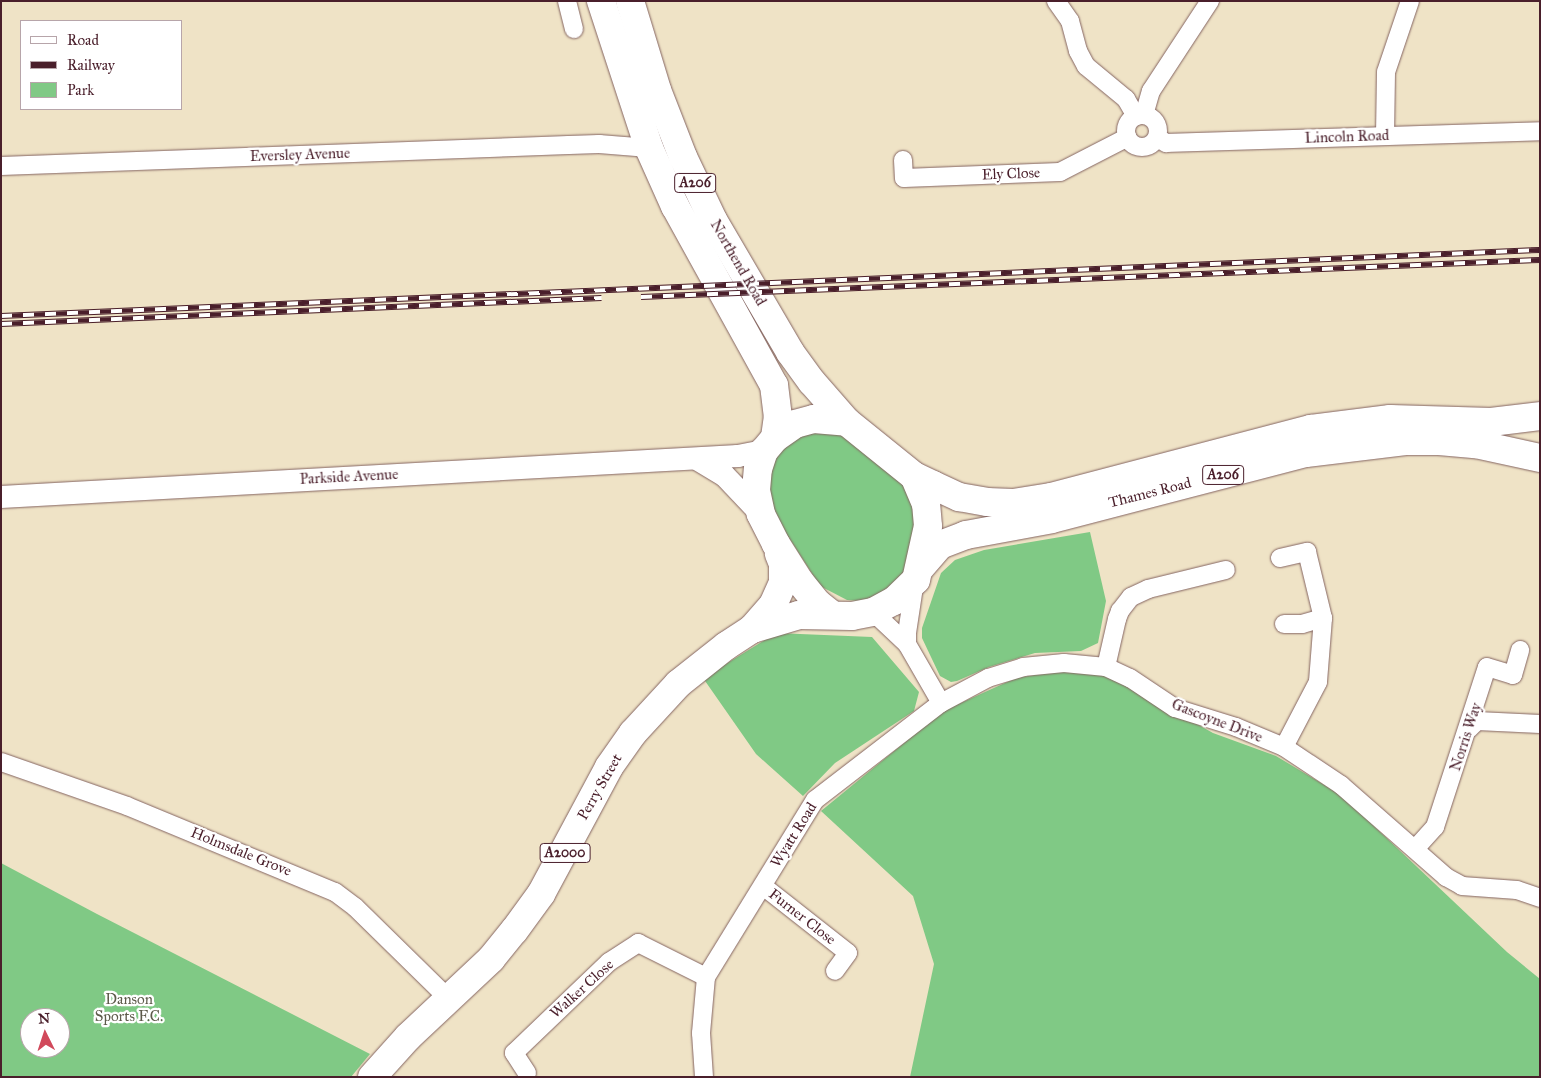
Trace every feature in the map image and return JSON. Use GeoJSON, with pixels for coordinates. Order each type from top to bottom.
{"type":"FeatureCollection","features":[{"type":"Feature","properties":{"kind":"main road","name":"Northend Road"},"geometry":{"type":"LineString","coordinates":[[601,1],[638,121],[675,206],[774,385],[778,416],[770,444]]}},
{"type":"Feature","properties":{"kind":"main road","name":"Northend Road"},"geometry":{"type":"LineString","coordinates":[[630,1],[657,90],[683,157],[713,220],[790,352],[812,382],[847,422]]}},
{"type":"Feature","properties":{"kind":"main road","name":"Thames Road"},"geometry":{"type":"LineString","coordinates":[[847,422],[914,476],[959,497],[987,502],[1013,503],[1042,499],[1268,438],[1311,429],[1390,419],[1491,422],[1540,416]]}},
{"type":"Feature","properties":{"kind":"main road"},"geometry":{"type":"LineString","coordinates":[[830,614],[808,593],[776,544],[761,514],[756,490],[758,469],[770,444],[795,424],[827,419],[847,422]]}},
{"type":"Feature","properties":{"kind":"main road","name":"Thames Road"},"geometry":{"type":"LineString","coordinates":[[830,614],[852,616],[873,612],[894,601],[940,545],[966,535],[1052,518],[1306,453],[1405,441],[1476,444],[1540,458]]}},
{"type":"Feature","properties":{"kind":"main road","name":"Thames Road"},"geometry":{"type":"LineString","coordinates":[[914,476],[926,504],[928,526],[918,574]]}},
{"type":"Feature","properties":{"kind":"main road","name":"Perry Street"},"geometry":{"type":"LineString","coordinates":[[752,629],[773,605],[783,583],[784,564],[776,544]]}},
{"type":"Feature","properties":{"kind":"main road","name":"Perry Street"},"geometry":{"type":"LineString","coordinates":[[372,1077],[408,1037],[491,958],[542,894],[604,775],[633,733],[678,684],[726,646],[752,629],[784,618],[830,614]]}},
{"type":"Feature","properties":{"kind":"street"},"geometry":{"type":"LineString","coordinates":[[566,1],[574,29]]}},
{"type":"Feature","properties":{"kind":"street"},"geometry":{"type":"LineString","coordinates":[[1056,1],[1070,21],[1078,51],[1086,66],[1126,99],[1140,115],[1156,122],[1157,136],[1150,144],[1140,146],[1128,137],[1129,123],[1140,115],[1151,91],[1210,1]]}},
{"type":"Feature","properties":{"kind":"street"},"geometry":{"type":"LineString","coordinates":[[1384,136],[1386,72],[1410,1]]}},
{"type":"Feature","properties":{"kind":"street","name":"Eversley Avenue"},"geometry":{"type":"LineString","coordinates":[[599,144],[624,134],[638,121]]}},
{"type":"Feature","properties":{"kind":"street","name":"Lincoln Road"},"geometry":{"type":"LineString","coordinates":[[1157,136],[1166,143],[1540,131]]}},
{"type":"Feature","properties":{"kind":"street","name":"Ely Close"},"geometry":{"type":"LineString","coordinates":[[903,160],[904,178],[1060,172],[1128,137]]}},
{"type":"Feature","properties":{"kind":"street","name":"Eversley Avenue"},"geometry":{"type":"LineString","coordinates":[[1,166],[599,144],[649,148]]}},
{"type":"Feature","properties":{"kind":"street","name":"Parkside Avenue"},"geometry":{"type":"LineString","coordinates":[[1,497],[697,459],[738,456],[770,444]]}},
{"type":"Feature","properties":{"kind":"street"},"geometry":{"type":"LineString","coordinates":[[697,459],[724,475],[761,514]]}},
{"type":"Feature","properties":{"kind":"street"},"geometry":{"type":"LineString","coordinates":[[1280,558],[1307,552],[1323,618],[1318,682],[1284,747]]}},
{"type":"Feature","properties":{"kind":"street"},"geometry":{"type":"LineString","coordinates":[[1106,667],[1116,619],[1131,597],[1148,589],[1226,570]]}},
{"type":"Feature","properties":{"kind":"street"},"geometry":{"type":"LineString","coordinates":[[907,644],[918,574]]}},
{"type":"Feature","properties":{"kind":"street"},"geometry":{"type":"LineString","coordinates":[[873,612],[907,644],[941,703]]}},
{"type":"Feature","properties":{"kind":"street"},"geometry":{"type":"LineString","coordinates":[[1284,624],[1302,624],[1323,618]]}},
{"type":"Feature","properties":{"kind":"street","name":"Norris Way"},"geometry":{"type":"LineString","coordinates":[[1415,849],[1435,827],[1469,728],[1487,667],[1513,675],[1520,650]]}},
{"type":"Feature","properties":{"kind":"street","name":"Gascoyne Drive"},"geometry":{"type":"LineString","coordinates":[[941,703],[980,681],[1023,667],[1064,663],[1106,667],[1130,678],[1175,708],[1236,727],[1284,747],[1341,785],[1446,877],[1462,886],[1517,890],[1540,898]]}},
{"type":"Feature","properties":{"kind":"street","name":"Wyatt Road"},"geometry":{"type":"LineString","coordinates":[[704,1077],[701,1033],[706,977],[815,800],[941,703]]}},
{"type":"Feature","properties":{"kind":"street"},"geometry":{"type":"LineString","coordinates":[[1469,728],[1477,721],[1540,724]]}},
{"type":"Feature","properties":{"kind":"street","name":"Holmsdale Grove"},"geometry":{"type":"LineString","coordinates":[[1,762],[127,806],[335,892],[355,907],[448,998]]}},
{"type":"Feature","properties":{"kind":"street","name":"Furner Close"},"geometry":{"type":"LineString","coordinates":[[763,886],[848,953],[836,971]]}},
{"type":"Feature","properties":{"kind":"street","name":"Walker Close"},"geometry":{"type":"LineString","coordinates":[[527,1073],[514,1053],[609,962],[638,944],[706,977]]}},
{"type":"Feature","properties":{"kind":"green space"},"geometry":{"type":"Polygon","coordinates":[[[808,430],[844,435],[905,485],[917,505],[912,552],[902,576],[892,587],[875,598],[860,601],[847,600],[820,586],[773,513],[766,477],[775,453],[808,430]]]}},
{"type":"Feature","properties":{"kind":"green space"},"geometry":{"type":"Polygon","coordinates":[[[1090,532],[1106,601],[1098,643],[1081,651],[1035,653],[989,667],[957,681],[951,682],[940,676],[922,638],[922,628],[941,573],[955,560],[984,550],[1090,532]]]}},
{"type":"Feature","properties":{"kind":"green space"},"geometry":{"type":"Polygon","coordinates":[[[776,633],[872,637],[919,692],[914,711],[835,763],[803,796],[756,754],[703,678],[776,633]]]}},
{"type":"Feature","properties":{"kind":"green space"},"geometry":{"type":"Polygon","coordinates":[[[1064,670],[1113,677],[1213,733],[1276,756],[1341,795],[1507,952],[1540,979],[1540,1077],[910,1077],[934,964],[913,896],[821,811],[943,711],[1016,678],[1064,670]]]}},
{"type":"Feature","properties":{"kind":"green space","name":"Danson Sports F.C."},"geometry":{"type":"Polygon","coordinates":[[[1,863],[370,1054],[351,1077],[1,1077],[1,863]]]}},
{"type":"Feature","properties":{"kind":"railway"},"geometry":{"type":"LineString","coordinates":[[1,316],[1540,250]]}},
{"type":"Feature","properties":{"kind":"railway"},"geometry":{"type":"LineString","coordinates":[[641,297],[1540,260]]}},
{"type":"Feature","properties":{"kind":"railway"},"geometry":{"type":"LineString","coordinates":[[1,324],[601,298]]}}]}
